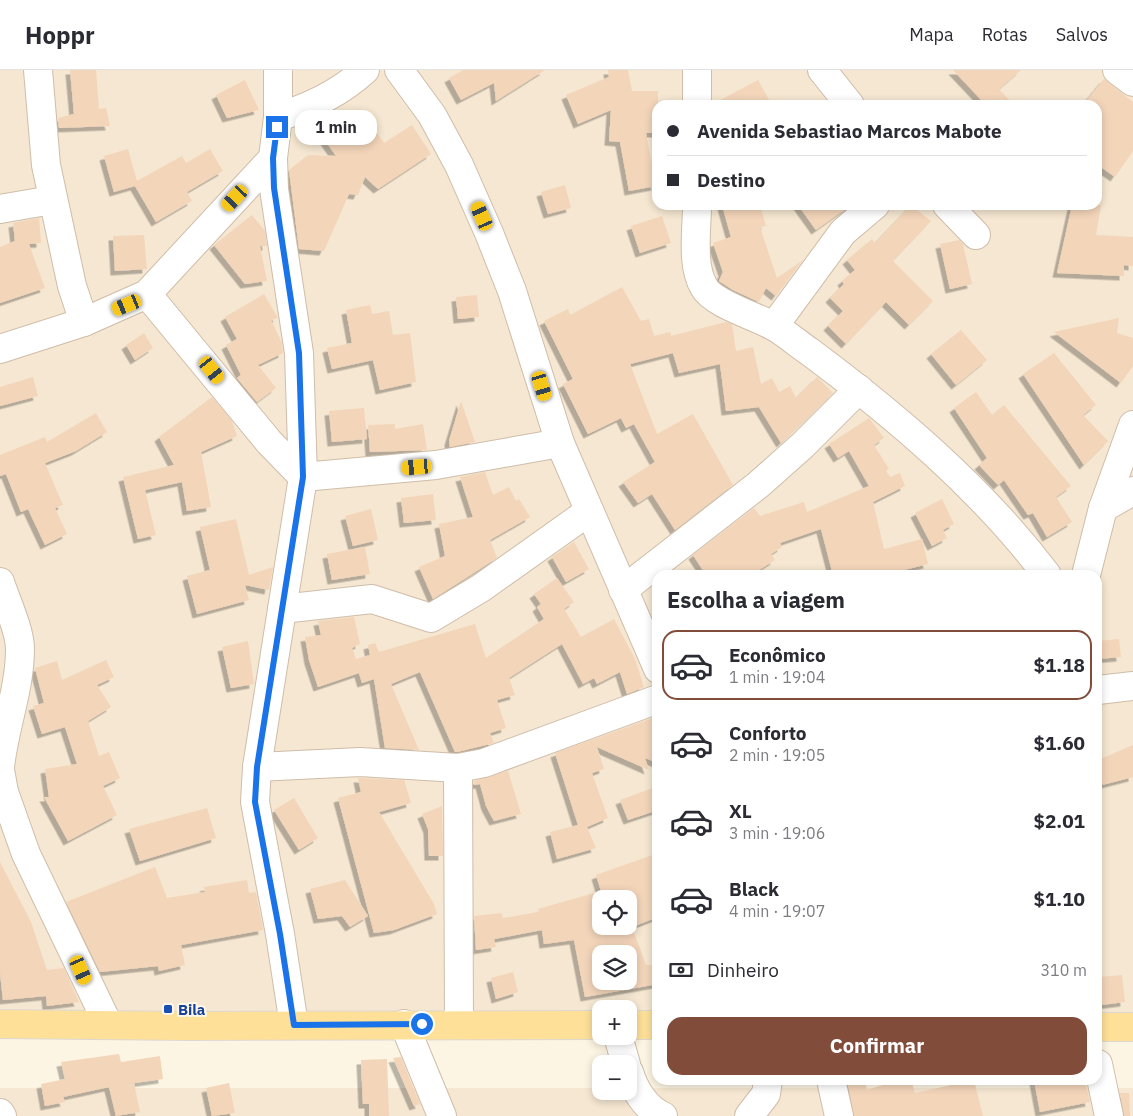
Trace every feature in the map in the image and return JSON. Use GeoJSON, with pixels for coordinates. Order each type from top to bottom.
{"type":"FeatureCollection","features":[{"type":"Feature","properties":{"kind":"main road"},"geometry":{"type":"LineString","coordinates":[[0,1024],[592,1025]]}},
{"type":"Feature","properties":{"kind":"main road"},"geometry":{"type":"LineString","coordinates":[[637,1025],[652,1025]]}},
{"type":"Feature","properties":{"kind":"main road"},"geometry":{"type":"LineString","coordinates":[[1102,1027],[1133,1027]]}},
{"type":"Feature","properties":{"kind":"street"},"geometry":{"type":"LineString","coordinates":[[38,70],[42,136],[52,200],[72,286],[84,322]]}},
{"type":"Feature","properties":{"kind":"street"},"geometry":{"type":"LineString","coordinates":[[278,70],[278,117],[273,158],[274,188],[299,353],[303,477],[257,767],[255,802],[280,934],[294,1025]]}},
{"type":"Feature","properties":{"kind":"street"},"geometry":{"type":"LineString","coordinates":[[278,117],[304,109],[342,89],[365,70]]}},
{"type":"Feature","properties":{"kind":"street"},"geometry":{"type":"LineString","coordinates":[[399,70],[432,115],[459,165],[489,232],[512,291],[560,443],[588,512],[652,655]]}},
{"type":"Feature","properties":{"kind":"street"},"geometry":{"type":"LineString","coordinates":[[697,70],[697,100]]}},
{"type":"Feature","properties":{"kind":"street"},"geometry":{"type":"LineString","coordinates":[[822,70],[846,100]]}},
{"type":"Feature","properties":{"kind":"street"},"geometry":{"type":"LineString","coordinates":[[1117,70],[1133,82]]}},
{"type":"Feature","properties":{"kind":"street"},"geometry":{"type":"LineString","coordinates":[[0,349],[84,322],[148,294],[273,158]]}},
{"type":"Feature","properties":{"kind":"street"},"geometry":{"type":"LineString","coordinates":[[0,209],[52,200]]}},
{"type":"Feature","properties":{"kind":"street"},"geometry":{"type":"LineString","coordinates":[[697,210],[699,278],[704,289],[715,298],[774,326],[860,389],[962,480],[1022,544],[1043,570]]}},
{"type":"Feature","properties":{"kind":"street"},"geometry":{"type":"LineString","coordinates":[[774,326],[843,232],[869,210]]}},
{"type":"Feature","properties":{"kind":"street"},"geometry":{"type":"LineString","coordinates":[[952,210],[976,234]]}},
{"type":"Feature","properties":{"kind":"street"},"geometry":{"type":"LineString","coordinates":[[148,294],[269,442],[303,477]]}},
{"type":"Feature","properties":{"kind":"street"},"geometry":{"type":"LineString","coordinates":[[623,590],[758,485],[803,445],[860,389]]}},
{"type":"Feature","properties":{"kind":"street"},"geometry":{"type":"LineString","coordinates":[[1087,570],[1103,508],[1133,425]]}},
{"type":"Feature","properties":{"kind":"street"},"geometry":{"type":"LineString","coordinates":[[303,477],[436,465],[560,443]]}},
{"type":"Feature","properties":{"kind":"street"},"geometry":{"type":"LineString","coordinates":[[1103,508],[1133,491]]}},
{"type":"Feature","properties":{"kind":"street"},"geometry":{"type":"LineString","coordinates":[[282,609],[372,599],[431,618],[481,588],[588,512]]}},
{"type":"Feature","properties":{"kind":"street"},"geometry":{"type":"LineString","coordinates":[[0,582],[20,648],[12,706],[3,740],[0,769],[4,792],[26,854],[108,1024]]}},
{"type":"Feature","properties":{"kind":"street"},"geometry":{"type":"LineString","coordinates":[[1102,690],[1133,686]]}},
{"type":"Feature","properties":{"kind":"street"},"geometry":{"type":"LineString","coordinates":[[257,767],[360,762],[458,768],[484,763],[652,702]]}},
{"type":"Feature","properties":{"kind":"street"},"geometry":{"type":"LineString","coordinates":[[458,768],[459,1024]]}},
{"type":"Feature","properties":{"kind":"street"},"geometry":{"type":"LineString","coordinates":[[404,1024],[442,1116]]}},
{"type":"Feature","properties":{"kind":"street"},"geometry":{"type":"LineString","coordinates":[[1102,1083],[1109,1116]]}},
{"type":"Feature","properties":{"kind":"street"},"geometry":{"type":"LineString","coordinates":[[748,1116],[766,1094],[767,1085]]}},
{"type":"Feature","properties":{"kind":"street"},"geometry":{"type":"LineString","coordinates":[[832,1085],[839,1116]]}},
{"type":"Feature","properties":{"kind":"street"},"geometry":{"type":"LineString","coordinates":[[637,1092],[657,1114],[663,1116]]}},
{"type":"Feature","properties":{"kind":"street"},"geometry":{"type":"LineString","coordinates":[[0,1112],[2,1116]]}},
{"type":"Feature","properties":{"kind":"shaded area"},"geometry":{"type":"Polygon","coordinates":[[[0,70],[1133,70],[1133,1019],[1102,1019],[1102,570],[652,570],[652,1018],[637,1018],[637,1000],[592,1000],[592,1017],[0,1016],[0,70]]]}},
{"type":"Feature","properties":{"kind":"shaded area"},"geometry":{"type":"Polygon","coordinates":[[[0,1088],[592,1088],[592,1100],[637,1100],[637,1088],[1133,1088],[1133,1116],[0,1116],[0,1088]]]}},
{"type":"Feature","properties":{"kind":"building"},"geometry":{"type":"Polygon","coordinates":[[[70,70],[96,70],[99,109],[106,108],[110,126],[59,128],[58,118],[74,114],[70,70]]]}},
{"type":"Feature","properties":{"kind":"building"},"geometry":{"type":"Polygon","coordinates":[[[463,70],[545,70],[496,101],[494,83],[461,100],[449,78],[463,70]]]}},
{"type":"Feature","properties":{"kind":"building"},"geometry":{"type":"Polygon","coordinates":[[[608,70],[628,70],[632,91],[658,91],[658,100],[652,100],[652,133],[646,133],[652,165],[652,187],[629,191],[620,142],[609,141],[611,110],[578,124],[566,95],[609,77],[608,70]]]}},
{"type":"Feature","properties":{"kind":"building"},"geometry":{"type":"Polygon","coordinates":[[[953,70],[1021,70],[999,89],[1009,100],[981,100],[953,70]]]}},
{"type":"Feature","properties":{"kind":"building"},"geometry":{"type":"Polygon","coordinates":[[[1104,79],[1133,102],[1133,151],[1115,177],[1102,168],[1102,100],[1087,100],[1104,79]]]}},
{"type":"Feature","properties":{"kind":"building"},"geometry":{"type":"Polygon","coordinates":[[[245,80],[259,110],[227,118],[216,95],[245,80]]]}},
{"type":"Feature","properties":{"kind":"building"},"geometry":{"type":"Polygon","coordinates":[[[758,80],[769,100],[720,100],[758,80]]]}},
{"type":"Feature","properties":{"kind":"building"},"geometry":{"type":"Polygon","coordinates":[[[360,109],[384,143],[412,125],[431,154],[378,189],[365,177],[358,195],[349,194],[324,251],[299,249],[289,170],[308,155],[336,156],[322,136],[360,109]]]}},
{"type":"Feature","properties":{"kind":"building"},"geometry":{"type":"Polygon","coordinates":[[[128,149],[137,181],[182,156],[186,163],[210,149],[223,171],[187,192],[192,201],[156,222],[135,186],[114,192],[104,156],[128,149]]]}},
{"type":"Feature","properties":{"kind":"building"},"geometry":{"type":"Polygon","coordinates":[[[565,185],[571,208],[548,214],[541,192],[565,185]]]}},
{"type":"Feature","properties":{"kind":"building"},"geometry":{"type":"Polygon","coordinates":[[[723,210],[761,210],[766,226],[760,227],[777,278],[803,260],[776,296],[766,288],[759,302],[719,281],[723,272],[713,243],[731,237],[723,210]]]}},
{"type":"Feature","properties":{"kind":"building"},"geometry":{"type":"Polygon","coordinates":[[[802,210],[844,210],[816,230],[802,210]]]}},
{"type":"Feature","properties":{"kind":"building"},"geometry":{"type":"Polygon","coordinates":[[[906,210],[917,210],[931,221],[893,261],[933,301],[909,325],[886,302],[846,344],[828,326],[843,311],[830,298],[844,284],[842,281],[855,270],[847,260],[872,239],[875,243],[906,210]]]}},
{"type":"Feature","properties":{"kind":"building"},"geometry":{"type":"Polygon","coordinates":[[[1071,210],[1100,210],[1096,235],[1133,237],[1133,266],[1124,265],[1124,276],[1057,273],[1071,210]]]}},
{"type":"Feature","properties":{"kind":"building"},"geometry":{"type":"Polygon","coordinates":[[[252,215],[265,231],[267,246],[260,246],[267,281],[245,284],[214,245],[252,215]]]}},
{"type":"Feature","properties":{"kind":"building"},"geometry":{"type":"Polygon","coordinates":[[[662,216],[671,243],[640,253],[631,226],[662,216]]]}},
{"type":"Feature","properties":{"kind":"building"},"geometry":{"type":"Polygon","coordinates":[[[39,218],[41,243],[29,244],[45,288],[0,303],[0,247],[15,241],[13,223],[39,218]]]}},
{"type":"Feature","properties":{"kind":"building"},"geometry":{"type":"Polygon","coordinates":[[[144,235],[147,269],[115,271],[113,236],[144,235]]]}},
{"type":"Feature","properties":{"kind":"building"},"geometry":{"type":"Polygon","coordinates":[[[959,240],[963,244],[972,284],[950,289],[940,244],[959,240]]]}},
{"type":"Feature","properties":{"kind":"building"},"geometry":{"type":"Polygon","coordinates":[[[622,287],[641,321],[649,319],[654,336],[670,332],[671,336],[726,322],[732,324],[736,351],[753,347],[761,384],[772,378],[779,392],[790,386],[796,398],[817,377],[833,393],[781,443],[759,407],[726,411],[720,364],[679,373],[673,353],[630,364],[657,434],[693,414],[733,485],[675,530],[652,494],[638,503],[623,482],[655,462],[634,424],[626,428],[621,418],[588,434],[563,384],[573,379],[544,321],[568,309],[570,315],[622,287]]]}},
{"type":"Feature","properties":{"kind":"building"},"geometry":{"type":"Polygon","coordinates":[[[264,294],[278,318],[271,320],[282,343],[283,353],[258,365],[276,388],[257,402],[237,378],[241,375],[226,345],[237,339],[225,317],[264,294]]]}},
{"type":"Feature","properties":{"kind":"building"},"geometry":{"type":"Polygon","coordinates":[[[477,295],[479,317],[458,319],[456,297],[477,295]]]}},
{"type":"Feature","properties":{"kind":"building"},"geometry":{"type":"Polygon","coordinates":[[[370,305],[372,314],[389,311],[393,335],[410,333],[416,382],[380,390],[373,360],[332,369],[327,348],[352,343],[346,310],[370,305]]]}},
{"type":"Feature","properties":{"kind":"building"},"geometry":{"type":"Polygon","coordinates":[[[1119,318],[1117,333],[1133,338],[1133,366],[1121,383],[1054,332],[1119,318]]]}},
{"type":"Feature","properties":{"kind":"building"},"geometry":{"type":"Polygon","coordinates":[[[961,330],[987,360],[956,385],[931,354],[961,330]]]}},
{"type":"Feature","properties":{"kind":"building"},"geometry":{"type":"Polygon","coordinates":[[[144,333],[153,348],[135,360],[126,345],[144,333]]]}},
{"type":"Feature","properties":{"kind":"building"},"geometry":{"type":"Polygon","coordinates":[[[1054,353],[1096,405],[1083,415],[1108,441],[1084,465],[1023,374],[1054,353]]]}},
{"type":"Feature","properties":{"kind":"building"},"geometry":{"type":"Polygon","coordinates":[[[33,377],[38,396],[0,406],[0,387],[33,377]]]}},
{"type":"Feature","properties":{"kind":"building"},"geometry":{"type":"Polygon","coordinates":[[[976,392],[992,415],[1004,405],[1071,486],[1056,497],[1072,522],[1047,537],[1033,513],[1028,515],[1004,480],[998,485],[979,465],[987,458],[954,408],[976,392]]]}},
{"type":"Feature","properties":{"kind":"building"},"geometry":{"type":"Polygon","coordinates":[[[212,397],[232,421],[237,436],[201,452],[211,507],[187,511],[182,482],[145,490],[156,535],[138,539],[123,477],[174,465],[159,437],[212,397]]]}},
{"type":"Feature","properties":{"kind":"building"},"geometry":{"type":"Polygon","coordinates":[[[461,401],[475,442],[450,447],[449,441],[461,401]]]}},
{"type":"Feature","properties":{"kind":"building"},"geometry":{"type":"Polygon","coordinates":[[[364,408],[367,439],[332,442],[329,411],[364,408]]]}},
{"type":"Feature","properties":{"kind":"building"},"geometry":{"type":"Polygon","coordinates":[[[96,413],[107,432],[76,451],[45,463],[63,505],[55,508],[67,534],[45,545],[28,509],[21,512],[6,474],[0,476],[0,455],[45,437],[47,442],[96,413]]]}},
{"type":"Feature","properties":{"kind":"building"},"geometry":{"type":"Polygon","coordinates":[[[869,418],[884,438],[874,445],[889,469],[886,471],[890,477],[900,473],[905,486],[873,502],[884,549],[922,539],[928,564],[904,570],[832,570],[821,529],[780,543],[782,547],[771,554],[775,560],[759,570],[703,570],[693,555],[754,508],[760,516],[804,502],[807,512],[869,486],[849,451],[838,458],[829,444],[869,418]]]}},
{"type":"Feature","properties":{"kind":"building"},"geometry":{"type":"Polygon","coordinates":[[[395,424],[395,429],[423,424],[427,450],[370,452],[368,425],[395,424]]]}},
{"type":"Feature","properties":{"kind":"building"},"geometry":{"type":"Polygon","coordinates":[[[485,472],[493,495],[509,487],[516,501],[519,499],[530,517],[490,540],[497,558],[433,599],[419,567],[445,556],[439,524],[473,517],[460,477],[485,472]]]}},
{"type":"Feature","properties":{"kind":"building"},"geometry":{"type":"Polygon","coordinates":[[[433,494],[436,520],[404,523],[401,498],[433,494]]]}},
{"type":"Feature","properties":{"kind":"building"},"geometry":{"type":"Polygon","coordinates":[[[942,499],[954,524],[943,530],[947,538],[932,546],[915,513],[942,499]]]}},
{"type":"Feature","properties":{"kind":"building"},"geometry":{"type":"Polygon","coordinates":[[[371,509],[378,540],[353,546],[345,516],[371,509]]]}},
{"type":"Feature","properties":{"kind":"building"},"geometry":{"type":"Polygon","coordinates":[[[236,519],[249,575],[273,567],[269,590],[245,585],[249,600],[197,614],[187,576],[210,570],[200,527],[236,519]]]}},
{"type":"Feature","properties":{"kind":"building"},"geometry":{"type":"Polygon","coordinates":[[[574,542],[589,569],[566,582],[552,557],[574,542]]]}},
{"type":"Feature","properties":{"kind":"building"},"geometry":{"type":"Polygon","coordinates":[[[365,547],[370,574],[332,580],[327,554],[365,547]]]}},
{"type":"Feature","properties":{"kind":"building"},"geometry":{"type":"Polygon","coordinates":[[[557,578],[574,602],[564,609],[581,637],[614,619],[635,659],[644,687],[627,694],[620,672],[597,684],[594,678],[583,684],[562,644],[509,678],[515,695],[497,700],[506,728],[490,733],[494,743],[455,752],[420,672],[391,684],[419,750],[385,748],[374,679],[362,683],[359,673],[318,687],[309,660],[305,637],[321,635],[318,621],[354,617],[360,644],[352,648],[356,659],[370,655],[368,645],[375,643],[379,652],[475,624],[486,658],[544,619],[537,607],[541,604],[534,594],[557,578]]]}},
{"type":"Feature","properties":{"kind":"building"},"geometry":{"type":"Polygon","coordinates":[[[1119,639],[1121,657],[1102,659],[1102,641],[1119,639]]]}},
{"type":"Feature","properties":{"kind":"building"},"geometry":{"type":"Polygon","coordinates":[[[248,641],[254,684],[231,688],[222,647],[248,641]]]}},
{"type":"Feature","properties":{"kind":"building"},"geometry":{"type":"Polygon","coordinates":[[[106,660],[114,677],[97,685],[111,707],[88,721],[99,756],[109,752],[120,778],[103,786],[117,815],[68,841],[44,797],[49,797],[45,769],[77,764],[65,727],[42,734],[33,706],[44,703],[35,668],[57,661],[62,680],[106,660]]]}},
{"type":"Feature","properties":{"kind":"building"},"geometry":{"type":"Polygon","coordinates":[[[652,718],[652,761],[645,758],[649,770],[597,747],[604,769],[592,773],[608,818],[587,827],[596,848],[557,859],[550,832],[578,825],[555,753],[652,718]]]}},
{"type":"Feature","properties":{"kind":"building"},"geometry":{"type":"Polygon","coordinates":[[[1133,745],[1133,777],[1102,785],[1102,758],[1133,745]]]}},
{"type":"Feature","properties":{"kind":"building"},"geometry":{"type":"Polygon","coordinates":[[[508,771],[521,814],[494,821],[486,806],[480,784],[474,785],[474,781],[508,771]]]}},
{"type":"Feature","properties":{"kind":"building"},"geometry":{"type":"Polygon","coordinates":[[[358,778],[404,780],[411,803],[379,812],[434,904],[437,914],[394,930],[374,933],[338,798],[361,792],[358,778]]]}},
{"type":"Feature","properties":{"kind":"building"},"geometry":{"type":"Polygon","coordinates":[[[652,788],[652,812],[628,820],[620,800],[652,788]]]}},
{"type":"Feature","properties":{"kind":"building"},"geometry":{"type":"Polygon","coordinates":[[[294,798],[318,838],[299,850],[274,810],[294,798]]]}},
{"type":"Feature","properties":{"kind":"building"},"geometry":{"type":"Polygon","coordinates":[[[442,806],[443,856],[429,856],[428,829],[422,814],[442,806]]]}},
{"type":"Feature","properties":{"kind":"building"},"geometry":{"type":"Polygon","coordinates":[[[207,808],[216,838],[140,861],[129,829],[207,808]]]}},
{"type":"Feature","properties":{"kind":"building"},"geometry":{"type":"Polygon","coordinates":[[[652,855],[652,919],[637,925],[637,890],[601,890],[596,875],[652,855]]]}},
{"type":"Feature","properties":{"kind":"building"},"geometry":{"type":"Polygon","coordinates":[[[0,862],[31,922],[47,970],[64,968],[79,1002],[47,1006],[46,996],[3,1000],[0,973],[0,862]]]}},
{"type":"Feature","properties":{"kind":"building"},"geometry":{"type":"Polygon","coordinates":[[[155,867],[167,898],[205,892],[204,887],[247,880],[249,893],[256,892],[263,930],[181,945],[185,965],[159,971],[158,966],[100,972],[66,902],[155,867]]]}},
{"type":"Feature","properties":{"kind":"building"},"geometry":{"type":"Polygon","coordinates":[[[345,880],[368,916],[350,927],[342,916],[318,919],[310,889],[345,880]]]}},
{"type":"Feature","properties":{"kind":"building"},"geometry":{"type":"Polygon","coordinates":[[[592,894],[592,935],[635,935],[646,965],[652,965],[652,985],[637,988],[637,945],[592,945],[592,990],[624,990],[585,997],[574,940],[544,944],[542,930],[494,939],[496,947],[476,950],[474,916],[501,913],[503,918],[539,912],[538,909],[592,894]]]}},
{"type":"Feature","properties":{"kind":"building"},"geometry":{"type":"Polygon","coordinates":[[[513,972],[518,992],[496,999],[491,978],[513,972]]]}},
{"type":"Feature","properties":{"kind":"building"},"geometry":{"type":"Polygon","coordinates":[[[1122,975],[1125,1002],[1102,1005],[1102,977],[1122,975]]]}},
{"type":"Feature","properties":{"kind":"building"},"geometry":{"type":"Polygon","coordinates":[[[119,1054],[121,1062],[160,1056],[163,1079],[134,1083],[140,1112],[116,1116],[109,1087],[63,1097],[65,1102],[45,1106],[41,1084],[65,1079],[61,1062],[119,1054]]]}},
{"type":"Feature","properties":{"kind":"building"},"geometry":{"type":"Polygon","coordinates":[[[401,1057],[420,1104],[414,1106],[393,1058],[401,1057]]]}},
{"type":"Feature","properties":{"kind":"building"},"geometry":{"type":"Polygon","coordinates":[[[387,1059],[389,1116],[369,1116],[369,1104],[363,1104],[361,1060],[387,1059]]]}},
{"type":"Feature","properties":{"kind":"building"},"geometry":{"type":"Polygon","coordinates":[[[229,1083],[235,1113],[212,1116],[206,1088],[229,1083]]]}},
{"type":"Feature","properties":{"kind":"building"},"geometry":{"type":"Polygon","coordinates":[[[848,1085],[866,1085],[867,1090],[882,1085],[913,1085],[915,1093],[951,1085],[975,1085],[983,1116],[854,1116],[848,1085]]]}},
{"type":"Feature","properties":{"kind":"building"},"geometry":{"type":"Polygon","coordinates":[[[1035,1085],[1086,1085],[1090,1102],[1040,1112],[1035,1085]]]}},
{"type":"Feature","properties":{"kind":"building"},"geometry":{"type":"Polygon","coordinates":[[[1120,1093],[1129,1093],[1130,1116],[1124,1116],[1120,1093]]]}},
{"type":"Feature","properties":{"kind":"place","name":"Bila"},"geometry":{"type":"Point","coordinates":[168,1009]}},
{"type":"Feature","properties":{"kind":"route"},"geometry":{"type":"LineString","coordinates":[[277,127],[273,158],[274,188],[299,353],[303,477],[257,767],[255,802],[280,934],[294,1025],[422,1024]]}}]}
